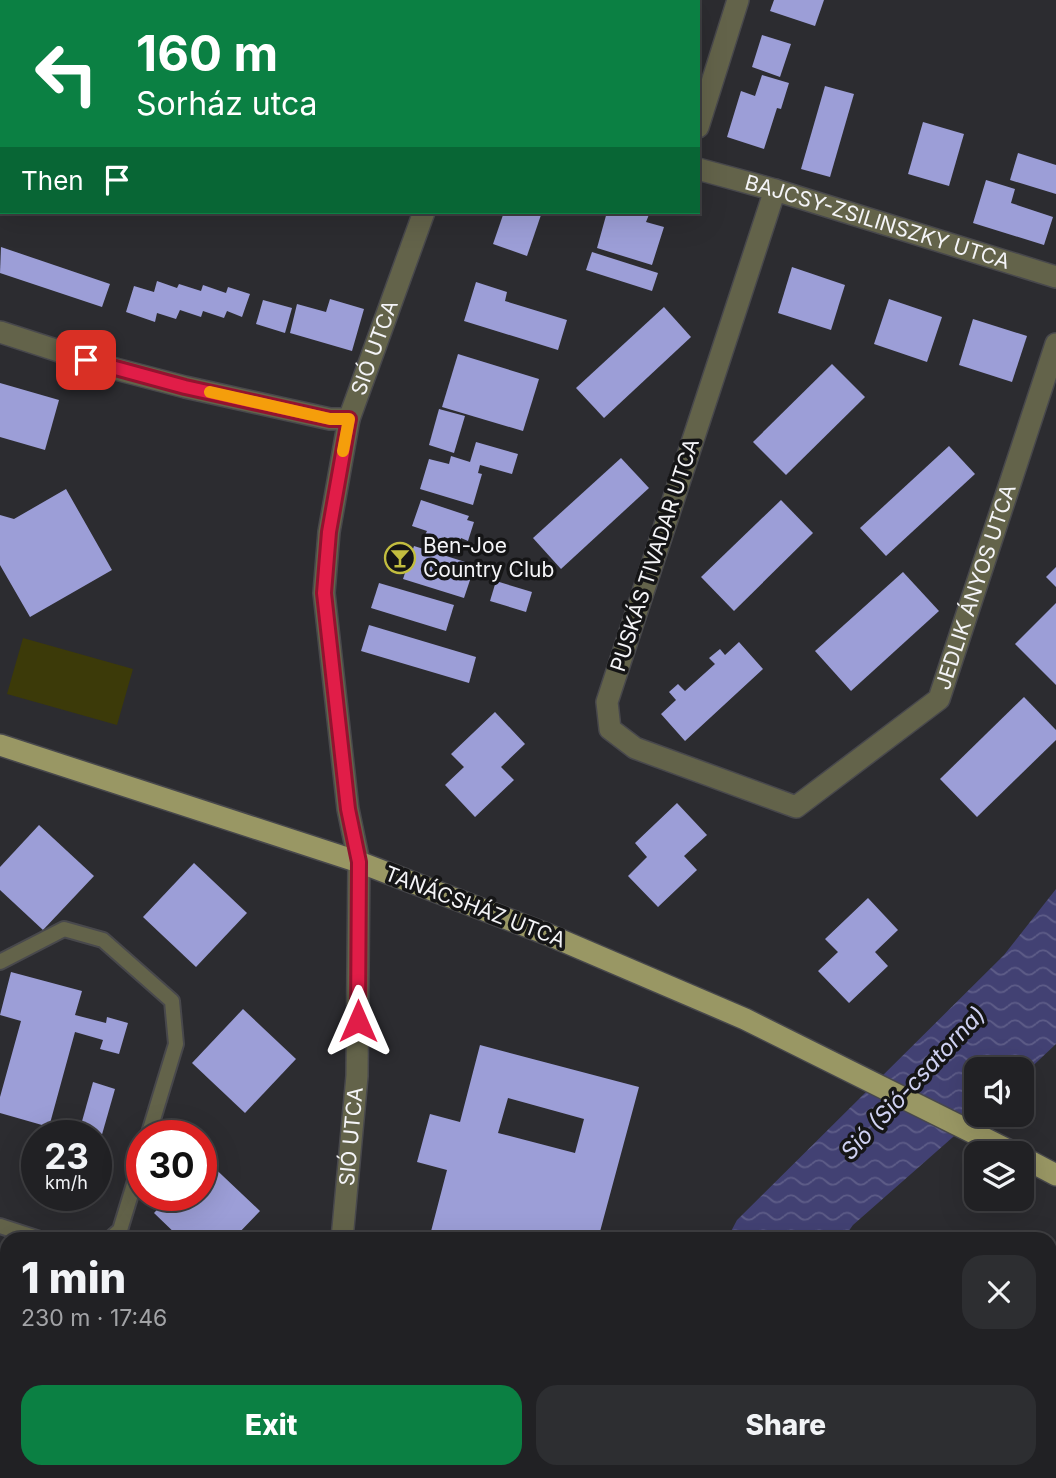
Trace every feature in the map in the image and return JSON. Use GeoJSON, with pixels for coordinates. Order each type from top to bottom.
{"type":"FeatureCollection","features":[{"type":"Feature","properties":{"kind":"main road","name":"TANÁCSHÁZ UTCA"},"geometry":{"type":"LineString","coordinates":[[0,745],[359,862],[549,935],[745,1019],[990,1141]]}},
{"type":"Feature","properties":{"kind":"main road"},"geometry":{"type":"LineString","coordinates":[[1034,1163],[1056,1175]]}},
{"type":"Feature","properties":{"kind":"street"},"geometry":{"type":"LineString","coordinates":[[700,121],[738,0]]}},
{"type":"Feature","properties":{"kind":"street","name":"BAJCSY-ZSILINSZKY UTCA"},"geometry":{"type":"LineString","coordinates":[[700,170],[1055,274]]}},
{"type":"Feature","properties":{"kind":"street","name":"PUSKÁS TIVADAR UTCA"},"geometry":{"type":"LineString","coordinates":[[775,190],[607,702],[610,729],[635,748],[796,807]]}},
{"type":"Feature","properties":{"kind":"street","name":"SIÓ UTCA"},"geometry":{"type":"LineString","coordinates":[[343,1232],[358,1076],[359,862],[348,809],[324,593],[329,532],[349,419],[424,214]]}},
{"type":"Feature","properties":{"kind":"street"},"geometry":{"type":"LineString","coordinates":[[0,332],[108,367],[185,387],[330,419],[349,419]]}},
{"type":"Feature","properties":{"kind":"street","name":"JEDLIK ÁNYOS UTCA"},"geometry":{"type":"LineString","coordinates":[[796,807],[939,699],[1056,344]]}},
{"type":"Feature","properties":{"kind":"lane"},"geometry":{"type":"LineString","coordinates":[[0,962],[64,929],[103,940],[172,1002],[176,1044],[153,1120]]}},
{"type":"Feature","properties":{"kind":"lane"},"geometry":{"type":"LineString","coordinates":[[118,1232],[126,1210]]}},
{"type":"Feature","properties":{"kind":"lane"},"geometry":{"type":"LineString","coordinates":[[0,1226],[18,1232]]}},
{"type":"Feature","properties":{"kind":"shaded area"},"geometry":{"type":"Polygon","coordinates":[[[23,638],[133,669],[117,725],[7,694],[23,638]]]}},
{"type":"Feature","properties":{"kind":"water","name":"Sió (Sió-csatorna)"},"geometry":{"type":"Polygon","coordinates":[[[1056,889],[1056,1044],[1034,1065],[1034,1057],[964,1057],[964,1127],[848,1232],[731,1232],[737,1220],[1004,955],[1056,889]]]}},
{"type":"Feature","properties":{"kind":"building"},"geometry":{"type":"Polygon","coordinates":[[[774,0],[824,0],[815,26],[770,11],[774,0]]]}},
{"type":"Feature","properties":{"kind":"building"},"geometry":{"type":"Polygon","coordinates":[[[762,35],[791,44],[780,77],[752,67],[762,35]]]}},
{"type":"Feature","properties":{"kind":"building"},"geometry":{"type":"Polygon","coordinates":[[[762,75],[789,83],[781,109],[777,108],[764,149],[727,137],[741,91],[755,96],[762,75]]]}},
{"type":"Feature","properties":{"kind":"building"},"geometry":{"type":"Polygon","coordinates":[[[825,86],[854,94],[830,177],[801,169],[825,86]]]}},
{"type":"Feature","properties":{"kind":"building"},"geometry":{"type":"Polygon","coordinates":[[[923,122],[964,134],[949,186],[908,174],[923,122]]]}},
{"type":"Feature","properties":{"kind":"building"},"geometry":{"type":"Polygon","coordinates":[[[1018,153],[1056,165],[1056,194],[1010,180],[1018,153]]]}},
{"type":"Feature","properties":{"kind":"building"},"geometry":{"type":"Polygon","coordinates":[[[986,180],[1015,189],[1011,203],[1053,217],[1044,245],[973,223],[986,180]]]}},
{"type":"Feature","properties":{"kind":"building"},"geometry":{"type":"Polygon","coordinates":[[[503,214],[541,214],[527,256],[493,244],[503,214]]]}},
{"type":"Feature","properties":{"kind":"building"},"geometry":{"type":"Polygon","coordinates":[[[606,214],[649,214],[646,222],[664,227],[652,265],[597,248],[606,214]]]}},
{"type":"Feature","properties":{"kind":"building"},"geometry":{"type":"Polygon","coordinates":[[[1,247],[110,284],[102,307],[0,273],[1,247]]]}},
{"type":"Feature","properties":{"kind":"building"},"geometry":{"type":"Polygon","coordinates":[[[592,252],[658,273],[652,291],[586,270],[592,252]]]}},
{"type":"Feature","properties":{"kind":"building"},"geometry":{"type":"Polygon","coordinates":[[[792,267],[845,285],[831,330],[778,313],[792,267]]]}},
{"type":"Feature","properties":{"kind":"building"},"geometry":{"type":"Polygon","coordinates":[[[157,281],[177,288],[179,284],[201,291],[203,285],[226,293],[228,287],[250,294],[242,317],[227,311],[224,318],[203,311],[201,317],[180,310],[176,319],[157,313],[155,322],[126,312],[134,286],[154,292],[157,281]]]}},
{"type":"Feature","properties":{"kind":"building"},"geometry":{"type":"Polygon","coordinates":[[[476,282],[507,292],[505,301],[567,320],[558,350],[464,321],[476,282]]]}},
{"type":"Feature","properties":{"kind":"building"},"geometry":{"type":"Polygon","coordinates":[[[330,299],[364,309],[352,351],[290,333],[297,304],[326,312],[330,299]]]}},
{"type":"Feature","properties":{"kind":"building"},"geometry":{"type":"Polygon","coordinates":[[[889,299],[942,317],[927,362],[874,344],[889,299]]]}},
{"type":"Feature","properties":{"kind":"building"},"geometry":{"type":"Polygon","coordinates":[[[263,300],[292,308],[285,333],[256,324],[263,300]]]}},
{"type":"Feature","properties":{"kind":"building"},"geometry":{"type":"Polygon","coordinates":[[[664,307],[691,337],[604,418],[576,388],[664,307]]]}},
{"type":"Feature","properties":{"kind":"building"},"geometry":{"type":"Polygon","coordinates":[[[973,319],[1027,336],[1012,382],[959,365],[973,319]]]}},
{"type":"Feature","properties":{"kind":"building"},"geometry":{"type":"Polygon","coordinates":[[[458,354],[539,379],[523,431],[442,407],[458,354]]]}},
{"type":"Feature","properties":{"kind":"building"},"geometry":{"type":"Polygon","coordinates":[[[832,364],[865,397],[786,475],[753,442],[832,364]]]}},
{"type":"Feature","properties":{"kind":"building"},"geometry":{"type":"Polygon","coordinates":[[[0,383],[59,400],[45,450],[0,437],[0,383]]]}},
{"type":"Feature","properties":{"kind":"building"},"geometry":{"type":"Polygon","coordinates":[[[439,409],[465,416],[454,453],[429,445],[439,409]]]}},
{"type":"Feature","properties":{"kind":"building"},"geometry":{"type":"Polygon","coordinates":[[[476,442],[518,454],[512,474],[480,465],[478,473],[482,474],[473,505],[420,489],[429,459],[449,464],[451,456],[470,462],[476,442]]]}},
{"type":"Feature","properties":{"kind":"building"},"geometry":{"type":"Polygon","coordinates":[[[949,446],[975,474],[886,556],[860,528],[949,446]]]}},
{"type":"Feature","properties":{"kind":"building"},"geometry":{"type":"Polygon","coordinates":[[[621,458],[649,488],[561,569],[533,538],[621,458]]]}},
{"type":"Feature","properties":{"kind":"building"},"geometry":{"type":"Polygon","coordinates":[[[66,489],[112,570],[30,617],[0,565],[0,515],[14,519],[66,489]]]}},
{"type":"Feature","properties":{"kind":"building"},"geometry":{"type":"Polygon","coordinates":[[[421,500],[469,516],[467,520],[474,522],[468,541],[461,538],[460,542],[444,537],[443,540],[425,535],[427,531],[412,526],[421,500]]]}},
{"type":"Feature","properties":{"kind":"building"},"geometry":{"type":"Polygon","coordinates":[[[781,500],[813,533],[734,611],[701,577],[781,500]]]}},
{"type":"Feature","properties":{"kind":"building"},"geometry":{"type":"Polygon","coordinates":[[[414,546],[475,565],[464,598],[403,579],[414,546]]]}},
{"type":"Feature","properties":{"kind":"building"},"geometry":{"type":"Polygon","coordinates":[[[1056,567],[1056,587],[1046,577],[1056,567]]]}},
{"type":"Feature","properties":{"kind":"building"},"geometry":{"type":"Polygon","coordinates":[[[903,572],[939,611],[851,691],[815,651],[903,572]]]}},
{"type":"Feature","properties":{"kind":"building"},"geometry":{"type":"Polygon","coordinates":[[[496,581],[532,592],[526,612],[490,601],[496,581]]]}},
{"type":"Feature","properties":{"kind":"building"},"geometry":{"type":"Polygon","coordinates":[[[379,583],[454,605],[446,631],[371,608],[379,583]]]}},
{"type":"Feature","properties":{"kind":"building"},"geometry":{"type":"Polygon","coordinates":[[[1056,603],[1056,685],[1015,644],[1056,603]]]}},
{"type":"Feature","properties":{"kind":"building"},"geometry":{"type":"Polygon","coordinates":[[[369,625],[476,657],[469,683],[361,651],[369,625]]]}},
{"type":"Feature","properties":{"kind":"building"},"geometry":{"type":"Polygon","coordinates":[[[739,642],[763,669],[685,741],[661,714],[676,700],[669,692],[678,684],[685,691],[715,664],[709,658],[720,649],[725,655],[739,642]]]}},
{"type":"Feature","properties":{"kind":"building"},"geometry":{"type":"Polygon","coordinates":[[[1024,697],[1056,730],[1056,740],[977,817],[940,779],[1024,697]]]}},
{"type":"Feature","properties":{"kind":"building"},"geometry":{"type":"Polygon","coordinates":[[[495,712],[525,744],[501,767],[514,780],[475,817],[445,785],[464,767],[451,754],[495,712]]]}},
{"type":"Feature","properties":{"kind":"building"},"geometry":{"type":"Polygon","coordinates":[[[677,803],[707,835],[684,856],[697,870],[658,907],[628,876],[647,857],[635,843],[677,803]]]}},
{"type":"Feature","properties":{"kind":"building"},"geometry":{"type":"Polygon","coordinates":[[[39,825],[94,876],[43,930],[0,890],[0,867],[39,825]]]}},
{"type":"Feature","properties":{"kind":"building"},"geometry":{"type":"Polygon","coordinates":[[[194,863],[247,913],[196,967],[143,917],[194,863]]]}},
{"type":"Feature","properties":{"kind":"building"},"geometry":{"type":"Polygon","coordinates":[[[868,898],[898,930],[875,952],[888,966],[849,1003],[818,971],[838,952],[825,939],[868,898]]]}},
{"type":"Feature","properties":{"kind":"building"},"geometry":{"type":"Polygon","coordinates":[[[11,972],[82,991],[75,1015],[106,1023],[107,1017],[128,1023],[119,1054],[100,1049],[103,1040],[75,1032],[51,1120],[24,1120],[0,1113],[0,1097],[21,1021],[0,1015],[11,972]]]}},
{"type":"Feature","properties":{"kind":"building"},"geometry":{"type":"Polygon","coordinates":[[[243,1009],[296,1059],[245,1113],[192,1063],[243,1009]]]}},
{"type":"Feature","properties":{"kind":"building"},"geometry":{"type":"Polygon","coordinates":[[[480,1045],[639,1087],[600,1232],[431,1232],[447,1170],[417,1162],[430,1114],[460,1122],[480,1045]],[[508,1098],[498,1133],[575,1153],[584,1119],[508,1098]]]}},
{"type":"Feature","properties":{"kind":"building"},"geometry":{"type":"Polygon","coordinates":[[[93,1082],[115,1089],[106,1120],[82,1120],[93,1082]]]}},
{"type":"Feature","properties":{"kind":"building"},"geometry":{"type":"Polygon","coordinates":[[[217,1170],[260,1211],[240,1232],[174,1232],[154,1213],[217,1211],[217,1170]]]}},
{"type":"Feature","properties":{"kind":"slow traffic"},"geometry":{"type":"LineString","coordinates":[[210,392],[330,419],[349,419],[343,451]]}},
{"type":"Feature","properties":{"kind":"place","name":"Ben-Joe Country Club"},"geometry":{"type":"Point","coordinates":[400,558]}},
{"type":"Feature","properties":{"kind":"route"},"geometry":{"type":"LineString","coordinates":[[86,360],[185,387],[330,419],[349,419],[329,532],[324,593],[348,809],[359,862],[358,1021]]}}]}
